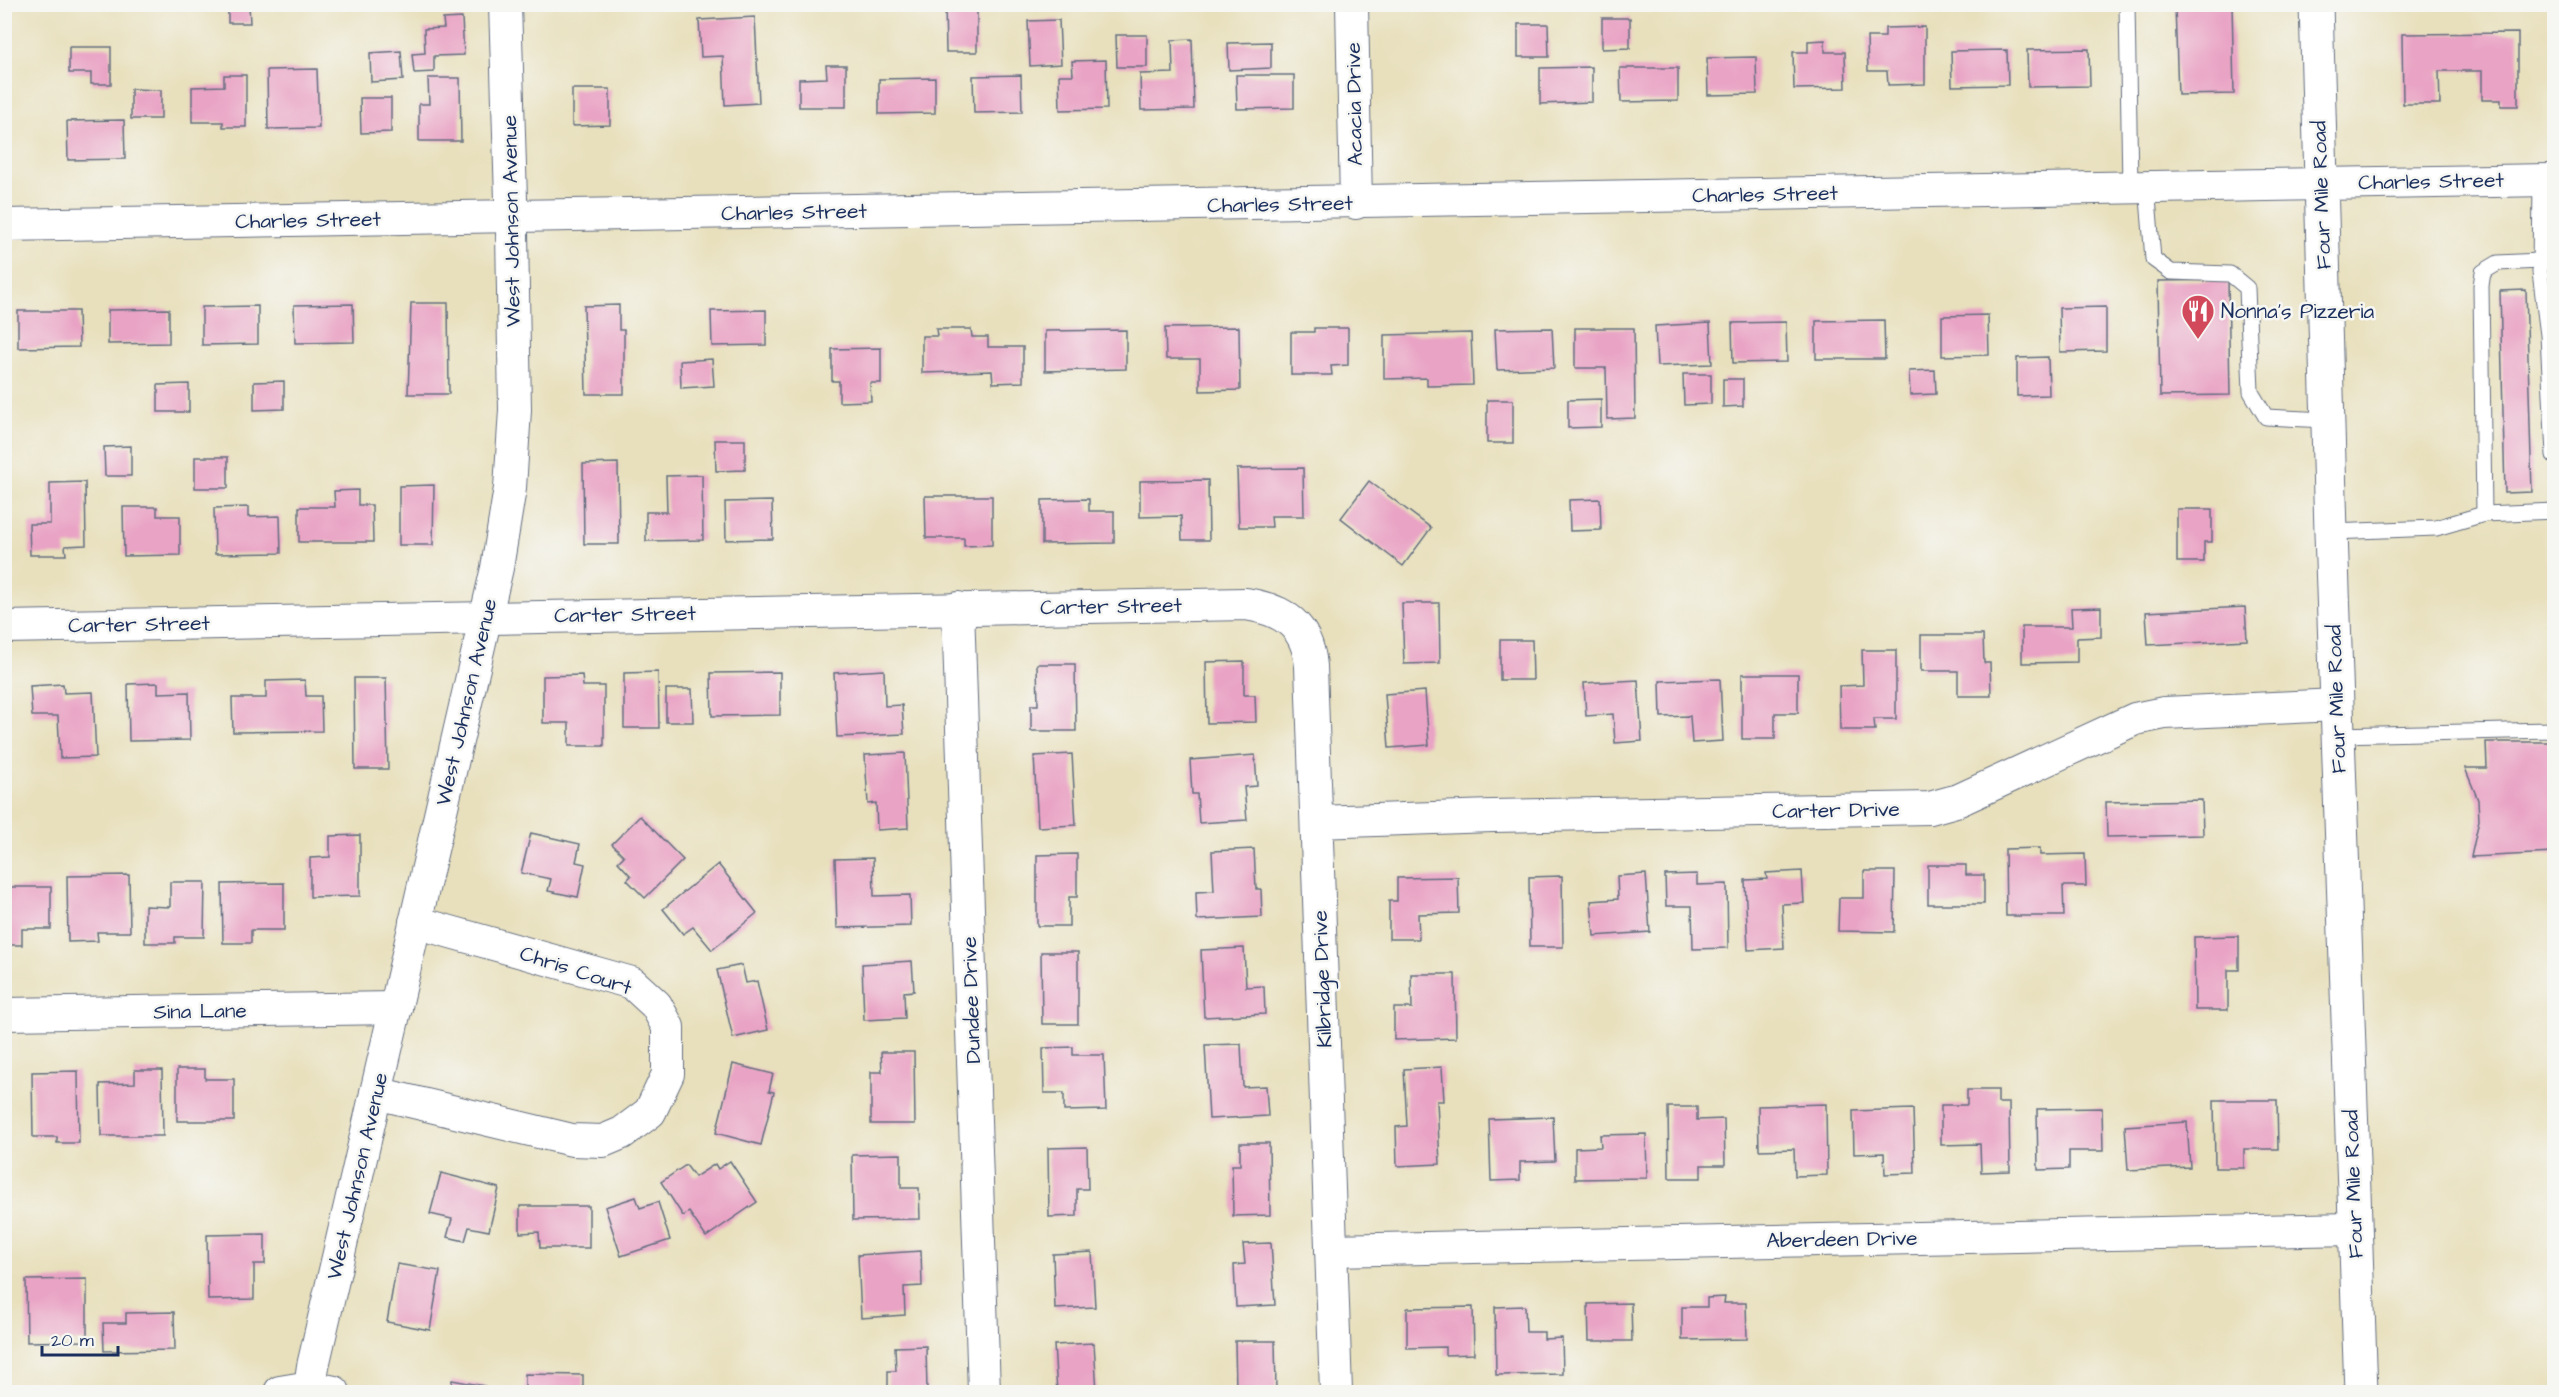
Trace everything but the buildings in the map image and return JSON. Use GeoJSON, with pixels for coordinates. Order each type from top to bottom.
{"type":"FeatureCollection","features":[{"type":"Feature","properties":{"kind":"main road","name":"Four Mile Road"},"geometry":{"type":"LineString","coordinates":[[2316,4],[2327,420],[2361,1392]]}},
{"type":"Feature","properties":{"kind":"street","name":"West Johnson Avenue"},"geometry":{"type":"LineString","coordinates":[[308,1391],[497,568],[510,488],[513,432],[511,217],[505,4]]}},
{"type":"Feature","properties":{"kind":"street","name":"Acacia Drive"},"geometry":{"type":"LineString","coordinates":[[1352,4],[1356,203]]}},
{"type":"Feature","properties":{"kind":"street","name":"Charles Street"},"geometry":{"type":"LineString","coordinates":[[4,225],[1356,203],[2139,186],[2548,180]]}},
{"type":"Feature","properties":{"kind":"street","name":"Carter Street"},"geometry":{"type":"LineString","coordinates":[[4,627],[486,616],[1246,604]]}},
{"type":"Feature","properties":{"kind":"street","name":"Kilbridge Drive"},"geometry":{"type":"LineString","coordinates":[[1246,604],[1269,607],[1294,624],[1303,637],[1311,666],[1336,1392]]}},
{"type":"Feature","properties":{"kind":"street","name":"Dundee Drive"},"geometry":{"type":"LineString","coordinates":[[958,608],[984,1392]]}},
{"type":"Feature","properties":{"kind":"street","name":"Carter Drive"},"geometry":{"type":"LineString","coordinates":[[1317,822],[1492,816],[1930,808],[1959,800],[2135,719],[2164,713],[2337,720]]}},
{"type":"Feature","properties":{"kind":"street","name":"Chris Court"},"geometry":{"type":"LineString","coordinates":[[376,1093],[572,1140],[603,1141],[622,1133],[650,1112],[668,1074],[668,1027],[657,1005],[632,983],[416,922]]}},
{"type":"Feature","properties":{"kind":"street","name":"Sina Lane"},"geometry":{"type":"LineString","coordinates":[[4,1014],[396,1008]]}},
{"type":"Feature","properties":{"kind":"street","name":"Aberdeen Drive"},"geometry":{"type":"LineString","coordinates":[[1331,1250],[2354,1228]]}},
{"type":"Feature","properties":{"kind":"lane"},"geometry":{"type":"LineString","coordinates":[[2127,4],[2139,186],[2152,259],[2170,272],[2229,274],[2247,288],[2251,392],[2266,417],[2327,420]]}},
{"type":"Feature","properties":{"kind":"lane"},"geometry":{"type":"LineString","coordinates":[[2548,180],[2540,261],[2548,335],[2554,455]]}},
{"type":"Feature","properties":{"kind":"lane"},"geometry":{"type":"LineString","coordinates":[[2484,514],[2481,286],[2483,272],[2498,263],[2540,261]]}},
{"type":"Feature","properties":{"kind":"lane"},"geometry":{"type":"LineString","coordinates":[[2331,532],[2436,528],[2484,514],[2554,511]]}},
{"type":"Feature","properties":{"kind":"lane"},"geometry":{"type":"LineString","coordinates":[[2337,720],[2554,730]]}},
{"type":"Feature","properties":{"kind":"place","name":"Nonna's Pizzeria"},"geometry":{"type":"Point","coordinates":[2198,340]}}]}
